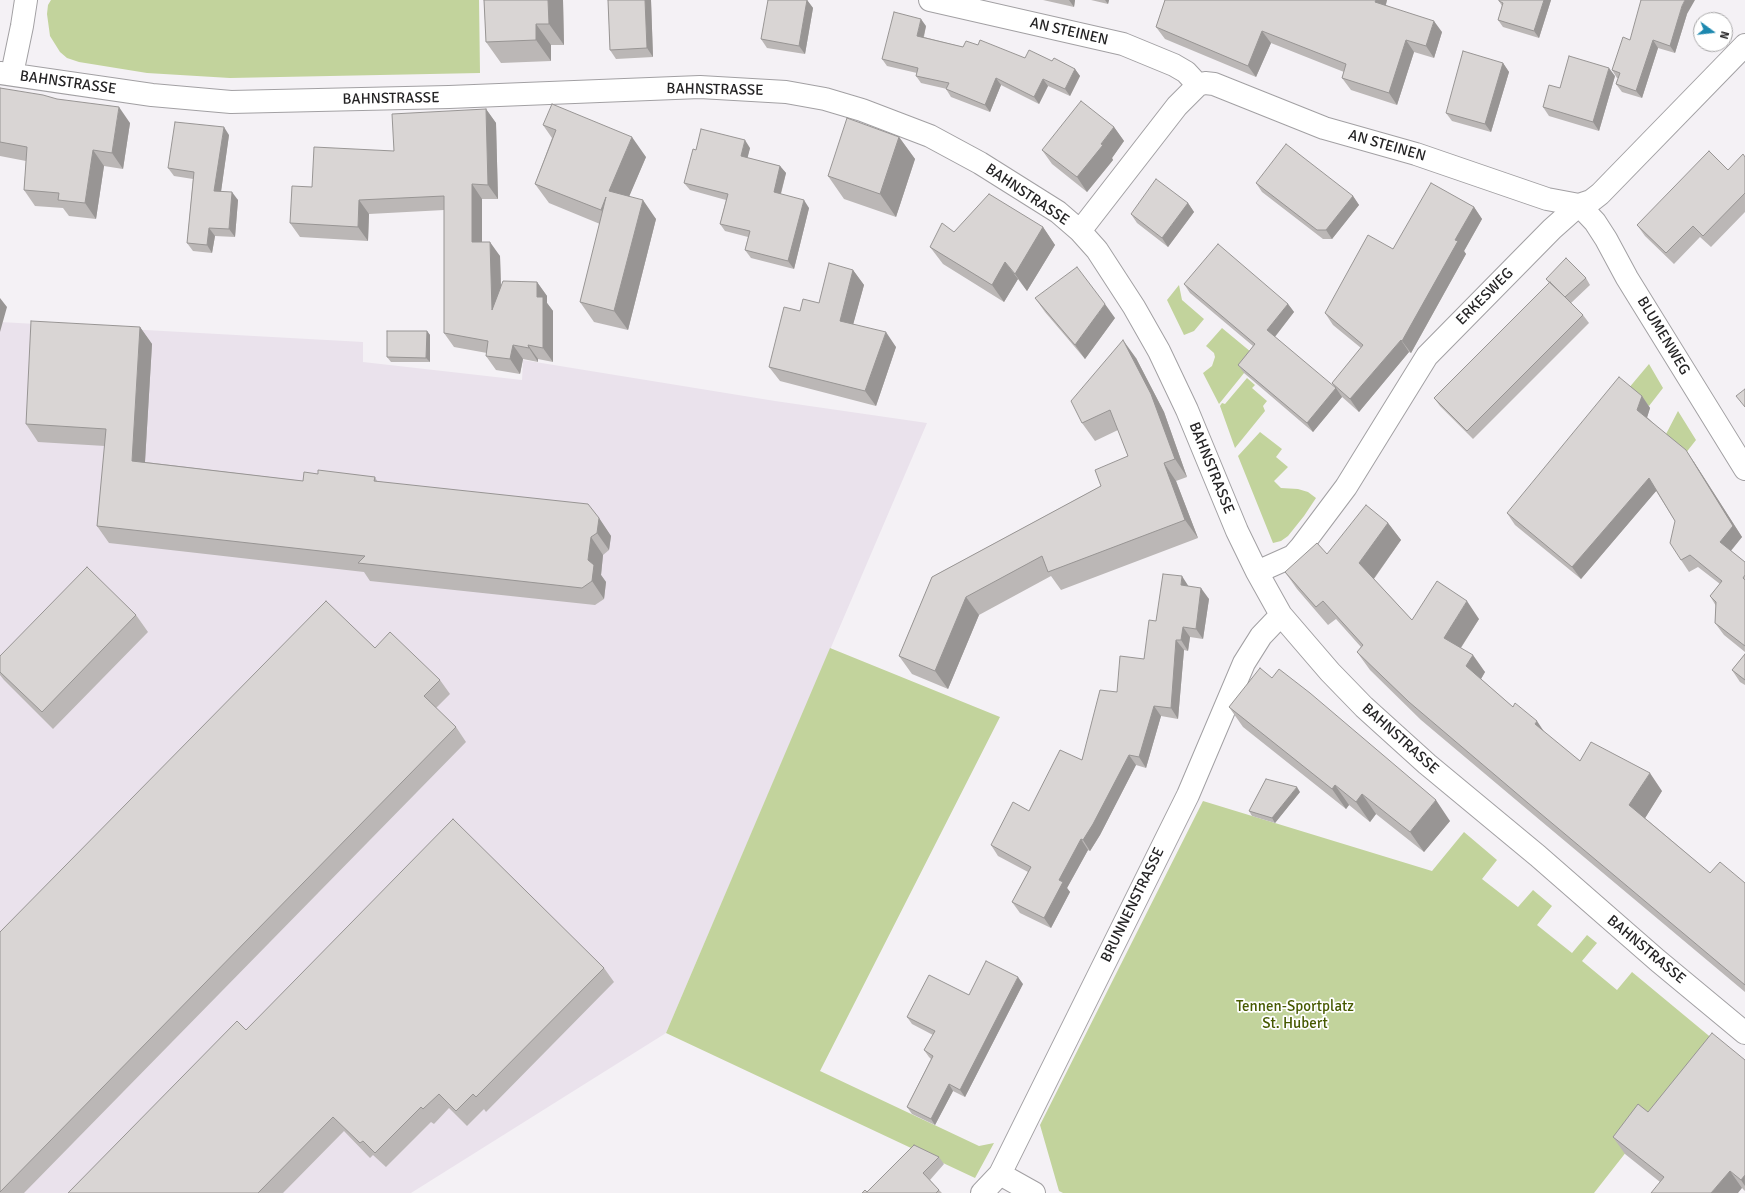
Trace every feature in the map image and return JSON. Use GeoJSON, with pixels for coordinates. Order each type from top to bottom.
{"type":"FeatureCollection","features":[{"type":"Feature","properties":{"kind":"street"},"geometry":{"type":"LineString","coordinates":[[6,73],[22,26],[26,0]]}},
{"type":"Feature","properties":{"kind":"street","name":"AN STEINEN"},"geometry":{"type":"LineString","coordinates":[[930,0],[1119,43],[1174,65],[1186,72],[1198,85],[1206,83],[1214,84],[1324,128],[1416,154],[1547,199],[1578,205]]}},
{"type":"Feature","properties":{"kind":"street","name":"ERKESWEG"},"geometry":{"type":"LineString","coordinates":[[1257,572],[1293,556],[1301,548],[1346,487],[1427,356],[1552,229],[1578,205],[1590,201],[1600,194],[1745,45]]}},
{"type":"Feature","properties":{"kind":"street","name":"BAHNSTRASSE"},"geometry":{"type":"LineString","coordinates":[[6,73],[152,95],[231,102],[449,97],[700,87],[786,92],[825,99],[862,110],[930,136],[980,163],[1033,195],[1058,212],[1080,231],[1100,256],[1134,307],[1159,351],[1187,410],[1218,489],[1257,572],[1280,615],[1364,707],[1427,764],[1538,856],[1645,950],[1745,1033]]}},
{"type":"Feature","properties":{"kind":"street"},"geometry":{"type":"LineString","coordinates":[[1080,231],[1177,106],[1198,85]]}},
{"type":"Feature","properties":{"kind":"street","name":"BLUMENWEG"},"geometry":{"type":"LineString","coordinates":[[1578,205],[1595,222],[1606,239],[1627,278],[1745,469]]}},
{"type":"Feature","properties":{"kind":"street","name":"BRUNNENSTRASSE"},"geometry":{"type":"LineString","coordinates":[[982,1193],[1000,1174],[1188,795],[1244,663],[1261,636],[1280,615]]}},
{"type":"Feature","properties":{"kind":"street"},"geometry":{"type":"LineString","coordinates":[[1000,1174],[1034,1193]]}},
{"type":"Feature","properties":{"kind":"shaded area"},"geometry":{"type":"Polygon","coordinates":[[[0,322],[363,342],[363,362],[522,380],[523,360],[775,401],[927,423],[666,1033],[411,1193],[0,1193],[0,322]]]}},
{"type":"Feature","properties":{"kind":"green space"},"geometry":{"type":"Polygon","coordinates":[[[51,0],[479,0],[480,73],[230,78],[147,73],[79,62],[67,58],[60,52],[50,36],[47,14],[48,5],[51,0]]]}},
{"type":"Feature","properties":{"kind":"green space"},"geometry":{"type":"Polygon","coordinates":[[[1179,285],[1182,300],[1204,319],[1194,331],[1184,335],[1167,300],[1179,285]]]}},
{"type":"Feature","properties":{"kind":"green space"},"geometry":{"type":"Polygon","coordinates":[[[1222,328],[1257,357],[1219,404],[1203,373],[1212,366],[1215,357],[1214,353],[1206,346],[1222,328]]]}},
{"type":"Feature","properties":{"kind":"green space"},"geometry":{"type":"Polygon","coordinates":[[[1649,364],[1663,388],[1649,406],[1628,389],[1649,364]]]}},
{"type":"Feature","properties":{"kind":"green space"},"geometry":{"type":"Polygon","coordinates":[[[1247,378],[1255,385],[1252,388],[1267,401],[1263,406],[1265,411],[1235,448],[1220,406],[1222,403],[1225,404],[1247,378]]]}},
{"type":"Feature","properties":{"kind":"green space"},"geometry":{"type":"Polygon","coordinates":[[[1678,411],[1696,440],[1685,454],[1665,436],[1678,411]]]}},
{"type":"Feature","properties":{"kind":"green space"},"geometry":{"type":"Polygon","coordinates":[[[1260,432],[1282,449],[1276,457],[1288,467],[1274,481],[1281,488],[1298,489],[1308,492],[1316,498],[1288,536],[1281,541],[1273,543],[1238,456],[1260,432]]]}},
{"type":"Feature","properties":{"kind":"green space"},"geometry":{"type":"Polygon","coordinates":[[[830,648],[1000,717],[820,1071],[979,1146],[994,1143],[975,1178],[666,1033],[830,648]]]}},
{"type":"Feature","properties":{"kind":"green space","name":"Tennen-Sportplatz St. Hubert"},"geometry":{"type":"Polygon","coordinates":[[[1203,801],[1432,871],[1464,832],[1497,860],[1482,879],[1518,907],[1533,890],[1552,906],[1537,925],[1572,953],[1587,935],[1597,943],[1582,961],[1617,990],[1632,972],[1714,1040],[1594,1193],[1063,1193],[1059,1191],[1040,1125],[1203,801]]]}},
{"type":"Feature","properties":{"kind":"building"},"geometry":{"type":"Polygon","coordinates":[[[484,0],[548,0],[549,24],[536,24],[536,40],[486,42],[484,0]]]}},
{"type":"Feature","properties":{"kind":"building"},"geometry":{"type":"Polygon","coordinates":[[[608,0],[645,0],[647,48],[610,50],[608,0]]]}},
{"type":"Feature","properties":{"kind":"building"},"geometry":{"type":"Polygon","coordinates":[[[768,0],[807,0],[799,46],[761,39],[768,0]]]}},
{"type":"Feature","properties":{"kind":"building"},"geometry":{"type":"Polygon","coordinates":[[[1165,0],[1376,0],[1375,2],[1434,21],[1426,46],[1406,40],[1389,93],[1342,78],[1346,64],[1262,31],[1248,66],[1156,27],[1165,0]]]}},
{"type":"Feature","properties":{"kind":"building"},"geometry":{"type":"Polygon","coordinates":[[[1499,0],[1544,0],[1534,31],[1498,20],[1503,3],[1499,0]]]}},
{"type":"Feature","properties":{"kind":"building"},"geometry":{"type":"Polygon","coordinates":[[[1641,0],[1685,0],[1670,46],[1653,40],[1636,91],[1616,84],[1620,73],[1612,70],[1623,37],[1630,40],[1641,0]]]}},
{"type":"Feature","properties":{"kind":"building"},"geometry":{"type":"Polygon","coordinates":[[[894,12],[921,19],[917,36],[963,47],[966,41],[978,45],[980,40],[1025,58],[1029,50],[1052,61],[1054,58],[1075,69],[1065,89],[1043,79],[1034,97],[996,78],[985,105],[946,89],[949,83],[916,76],[918,68],[882,59],[894,12]]]}},
{"type":"Feature","properties":{"kind":"building"},"geometry":{"type":"Polygon","coordinates":[[[1463,51],[1503,63],[1485,124],[1446,113],[1463,51]]]}},
{"type":"Feature","properties":{"kind":"building"},"geometry":{"type":"Polygon","coordinates":[[[1569,56],[1609,68],[1593,122],[1543,107],[1549,85],[1560,88],[1569,56]]]}},
{"type":"Feature","properties":{"kind":"building"},"geometry":{"type":"Polygon","coordinates":[[[0,88],[43,95],[57,99],[119,107],[112,153],[93,150],[85,203],[58,200],[59,193],[24,190],[27,147],[0,142],[0,88]]]}},
{"type":"Feature","properties":{"kind":"building"},"geometry":{"type":"Polygon","coordinates":[[[1081,101],[1114,127],[1101,144],[1103,145],[1077,177],[1042,150],[1081,101]]]}},
{"type":"Feature","properties":{"kind":"building"},"geometry":{"type":"Polygon","coordinates":[[[552,104],[632,137],[609,191],[643,200],[614,311],[580,302],[606,197],[601,210],[535,184],[556,130],[543,125],[552,104]]]}},
{"type":"Feature","properties":{"kind":"building"},"geometry":{"type":"Polygon","coordinates":[[[486,109],[488,185],[472,184],[472,242],[490,242],[492,310],[503,281],[537,282],[537,297],[543,297],[543,348],[528,345],[529,348],[513,345],[510,359],[486,356],[488,341],[444,333],[444,196],[359,200],[358,227],[290,223],[292,186],[312,187],[314,147],[394,151],[392,114],[486,109]]]}},
{"type":"Feature","properties":{"kind":"building"},"geometry":{"type":"Polygon","coordinates":[[[847,118],[899,137],[880,194],[828,176],[847,118]]]}},
{"type":"Feature","properties":{"kind":"building"},"geometry":{"type":"Polygon","coordinates":[[[175,122],[224,127],[214,191],[232,192],[229,229],[209,228],[207,245],[187,243],[194,172],[168,168],[175,122]]]}},
{"type":"Feature","properties":{"kind":"building"},"geometry":{"type":"Polygon","coordinates":[[[701,129],[745,140],[741,156],[780,166],[774,192],[804,200],[788,261],[745,250],[750,231],[720,224],[728,194],[684,183],[693,149],[696,150],[701,129]]]}},
{"type":"Feature","properties":{"kind":"building"},"geometry":{"type":"Polygon","coordinates":[[[1286,144],[1353,196],[1326,230],[1317,230],[1256,183],[1286,144]]]}},
{"type":"Feature","properties":{"kind":"building"},"geometry":{"type":"Polygon","coordinates":[[[1709,151],[1728,170],[1743,154],[1745,157],[1745,193],[1703,236],[1693,226],[1666,253],[1637,225],[1709,151]]]}},
{"type":"Feature","properties":{"kind":"building"},"geometry":{"type":"Polygon","coordinates":[[[1156,179],[1188,203],[1162,238],[1131,214],[1156,179]]]}},
{"type":"Feature","properties":{"kind":"building"},"geometry":{"type":"Polygon","coordinates":[[[1431,183],[1474,207],[1455,240],[1458,241],[1402,341],[1401,340],[1350,399],[1332,383],[1363,345],[1325,313],[1368,235],[1393,249],[1431,183]]]}},
{"type":"Feature","properties":{"kind":"building"},"geometry":{"type":"Polygon","coordinates":[[[989,194],[1043,227],[1015,274],[1005,262],[992,285],[930,247],[942,223],[954,232],[989,194]]]}},
{"type":"Feature","properties":{"kind":"building"},"geometry":{"type":"Polygon","coordinates":[[[1218,244],[1288,304],[1267,330],[1336,388],[1307,423],[1238,365],[1255,344],[1184,284],[1218,244]]]}},
{"type":"Feature","properties":{"kind":"building"},"geometry":{"type":"Polygon","coordinates":[[[1566,258],[1586,278],[1565,297],[1546,279],[1566,258]]]}},
{"type":"Feature","properties":{"kind":"building"},"geometry":{"type":"Polygon","coordinates":[[[829,263],[853,270],[840,321],[886,332],[865,391],[769,367],[784,307],[800,311],[803,299],[819,303],[829,263]]]}},
{"type":"Feature","properties":{"kind":"building"},"geometry":{"type":"Polygon","coordinates":[[[1077,267],[1105,304],[1075,345],[1035,298],[1077,267]]]}},
{"type":"Feature","properties":{"kind":"building"},"geometry":{"type":"Polygon","coordinates":[[[1550,282],[1583,315],[1467,431],[1434,398],[1550,282]]]}},
{"type":"Feature","properties":{"kind":"building"},"geometry":{"type":"Polygon","coordinates":[[[31,321],[140,327],[132,461],[303,481],[304,472],[318,474],[318,470],[375,477],[374,481],[588,504],[599,518],[597,533],[591,537],[588,560],[594,565],[592,581],[582,588],[358,563],[365,556],[97,526],[106,429],[26,424],[31,321]]]}},
{"type":"Feature","properties":{"kind":"building"},"geometry":{"type":"Polygon","coordinates":[[[387,331],[427,331],[426,358],[387,357],[387,331]]]}},
{"type":"Feature","properties":{"kind":"building"},"geometry":{"type":"Polygon","coordinates":[[[1123,340],[1151,394],[1175,459],[1164,463],[1185,520],[1048,572],[1042,556],[966,597],[935,671],[899,656],[932,577],[1101,486],[1095,470],[1128,456],[1110,410],[1082,423],[1071,401],[1123,340]]]}},
{"type":"Feature","properties":{"kind":"building"},"geometry":{"type":"Polygon","coordinates":[[[1619,377],[1642,396],[1637,410],[1686,450],[1733,526],[1720,542],[1745,562],[1745,575],[1743,578],[1745,580],[1745,646],[1715,623],[1716,602],[1710,596],[1722,581],[1690,555],[1681,560],[1670,543],[1675,521],[1649,478],[1572,567],[1507,513],[1619,377]]]}},
{"type":"Feature","properties":{"kind":"building"},"geometry":{"type":"Polygon","coordinates":[[[1745,389],[1745,407],[1736,396],[1745,389]]]}},
{"type":"Feature","properties":{"kind":"building"},"geometry":{"type":"Polygon","coordinates":[[[1366,505],[1388,523],[1359,563],[1412,620],[1437,581],[1467,601],[1444,638],[1473,655],[1466,666],[1513,707],[1515,703],[1537,721],[1535,724],[1580,761],[1591,742],[1650,773],[1629,805],[1710,873],[1720,862],[1745,883],[1745,985],[1409,702],[1357,652],[1363,645],[1323,601],[1316,607],[1285,572],[1317,543],[1327,554],[1366,505]]]}},
{"type":"Feature","properties":{"kind":"building"},"geometry":{"type":"Polygon","coordinates":[[[87,567],[136,615],[42,712],[0,672],[0,656],[87,567]]]}},
{"type":"Feature","properties":{"kind":"building"},"geometry":{"type":"Polygon","coordinates":[[[1163,574],[1182,576],[1181,585],[1201,588],[1196,629],[1183,627],[1181,640],[1176,640],[1171,708],[1154,706],[1139,757],[1129,755],[1093,824],[1083,840],[1081,839],[1059,880],[1063,882],[1044,918],[1012,902],[1031,867],[991,845],[1013,802],[1029,811],[1060,750],[1082,760],[1100,690],[1117,692],[1120,656],[1144,659],[1149,620],[1156,621],[1163,574]]]}},
{"type":"Feature","properties":{"kind":"building"},"geometry":{"type":"Polygon","coordinates":[[[326,601],[375,648],[390,632],[440,680],[424,696],[456,727],[0,1192],[0,932],[326,601]]]}},
{"type":"Feature","properties":{"kind":"building"},"geometry":{"type":"Polygon","coordinates":[[[1745,654],[1745,680],[1732,670],[1745,654]]]}},
{"type":"Feature","properties":{"kind":"building"},"geometry":{"type":"Polygon","coordinates":[[[1260,668],[1272,678],[1279,669],[1310,693],[1436,800],[1410,832],[1362,794],[1356,802],[1335,785],[1332,789],[1229,707],[1260,668]]]}},
{"type":"Feature","properties":{"kind":"building"},"geometry":{"type":"Polygon","coordinates":[[[1266,779],[1297,787],[1272,818],[1249,811],[1266,779]]]}},
{"type":"Feature","properties":{"kind":"building"},"geometry":{"type":"Polygon","coordinates":[[[453,819],[604,968],[476,1097],[473,1094],[456,1111],[439,1094],[423,1109],[421,1107],[375,1153],[363,1141],[360,1143],[333,1117],[258,1193],[68,1193],[237,1021],[246,1030],[453,819]]]}},
{"type":"Feature","properties":{"kind":"building"},"geometry":{"type":"Polygon","coordinates":[[[986,961],[1018,977],[960,1090],[949,1084],[931,1119],[907,1107],[933,1056],[924,1050],[935,1031],[907,1017],[929,975],[969,995],[986,961]]]}},
{"type":"Feature","properties":{"kind":"building"},"geometry":{"type":"Polygon","coordinates":[[[1712,1033],[1745,1060],[1745,1175],[1741,1180],[1730,1171],[1711,1193],[1651,1193],[1664,1177],[1613,1137],[1638,1104],[1648,1112],[1712,1033]]]}},
{"type":"Feature","properties":{"kind":"building"},"geometry":{"type":"Polygon","coordinates":[[[914,1145],[939,1157],[923,1173],[939,1190],[936,1193],[862,1193],[865,1190],[867,1192],[914,1145]]]}}]}
